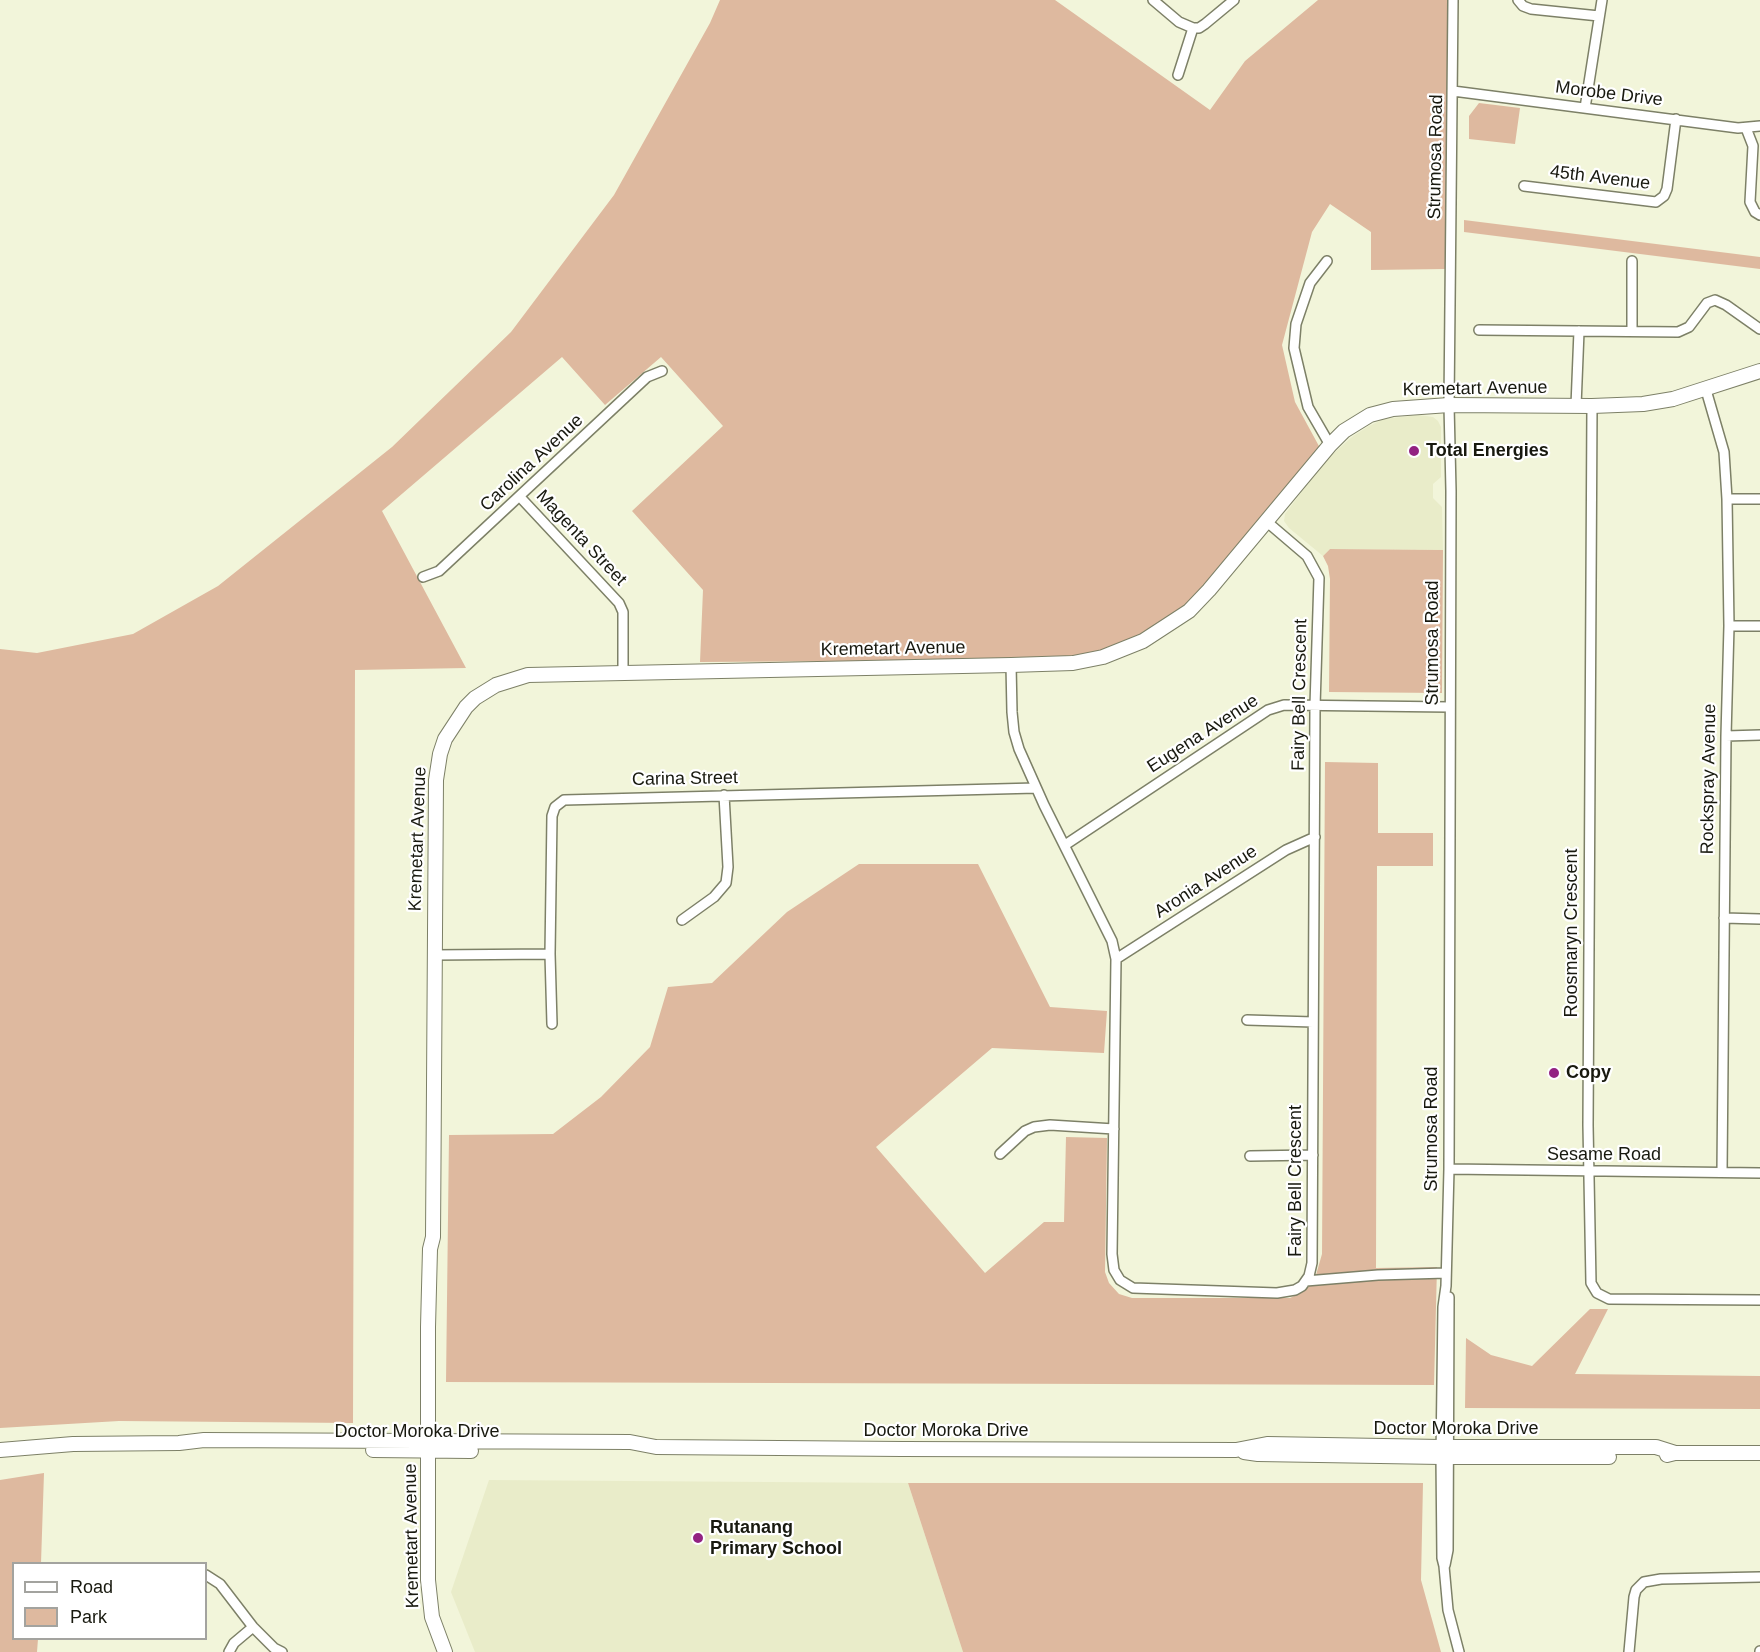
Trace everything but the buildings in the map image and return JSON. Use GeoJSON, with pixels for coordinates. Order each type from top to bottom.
{"type":"FeatureCollection","features":[{"type":"Feature","properties":{"kind":"street"},"geometry":{"type":"LineString","coordinates":[[1154,0],[1179,22],[1193,28],[1199,28],[1205,24],[1234,0]]}},
{"type":"Feature","properties":{"kind":"street","name":"Strumosa Road"},"geometry":{"type":"LineString","coordinates":[[1453,0],[1449,405],[1451,491],[1449,1169],[1446,1286],[1443,1308],[1448,1550],[1444,1566],[1448,1610],[1459,1652]]}},
{"type":"Feature","properties":{"kind":"street"},"geometry":{"type":"LineString","coordinates":[[1518,0],[1523,6],[1532,9],[1599,16]]}},
{"type":"Feature","properties":{"kind":"street"},"geometry":{"type":"LineString","coordinates":[[1585,108],[1602,0]]}},
{"type":"Feature","properties":{"kind":"street"},"geometry":{"type":"LineString","coordinates":[[1178,75],[1193,28]]}},
{"type":"Feature","properties":{"kind":"street","name":"Morobe Drive"},"geometry":{"type":"LineString","coordinates":[[1453,92],[1746,128],[1760,126]]}},
{"type":"Feature","properties":{"kind":"street","name":"45th Avenue"},"geometry":{"type":"LineString","coordinates":[[1524,186],[1656,202],[1664,196],[1667,189],[1676,119]]}},
{"type":"Feature","properties":{"kind":"street"},"geometry":{"type":"LineString","coordinates":[[1746,128],[1753,146],[1750,202],[1755,212],[1760,215]]}},
{"type":"Feature","properties":{"kind":"street"},"geometry":{"type":"LineString","coordinates":[[1328,261],[1310,282],[1296,324],[1294,348],[1308,406],[1330,445]]}},
{"type":"Feature","properties":{"kind":"street"},"geometry":{"type":"LineString","coordinates":[[1632,261],[1632,330]]}},
{"type":"Feature","properties":{"kind":"street"},"geometry":{"type":"LineString","coordinates":[[1479,330],[1682,331],[1689,327],[1707,303],[1714,300],[1722,302],[1760,329]]}},
{"type":"Feature","properties":{"kind":"street"},"geometry":{"type":"LineString","coordinates":[[1576,406],[1579,331]]}},
{"type":"Feature","properties":{"kind":"street","name":"Carolina Avenue"},"geometry":{"type":"LineString","coordinates":[[423,578],[439,571],[647,377],[662,371]]}},
{"type":"Feature","properties":{"kind":"street","name":"Kremetart Avenue"},"geometry":{"type":"LineString","coordinates":[[445,1652],[435,1627],[429,1595],[437,1254],[433,1237],[436,780],[445,739],[475,698],[485,690],[513,678],[528,675],[1011,665],[1073,663],[1103,657],[1143,641],[1190,611],[1330,445],[1355,423],[1377,413],[1393,409],[1449,405],[1592,406],[1658,402],[1706,390],[1760,371]]}},
{"type":"Feature","properties":{"kind":"street","name":"Rockspray Avenue"},"geometry":{"type":"LineString","coordinates":[[1706,390],[1724,452],[1727,499],[1729,626],[1722,1172]]}},
{"type":"Feature","properties":{"kind":"street","name":"Roosmaryn Crescent"},"geometry":{"type":"LineString","coordinates":[[1592,406],[1588,1113],[1591,1283],[1597,1293],[1610,1299],[1760,1300]]}},
{"type":"Feature","properties":{"kind":"street","name":"Magenta Street"},"geometry":{"type":"LineString","coordinates":[[520,497],[619,603],[623,612],[622,673]]}},
{"type":"Feature","properties":{"kind":"street"},"geometry":{"type":"LineString","coordinates":[[1727,499],[1760,499]]}},
{"type":"Feature","properties":{"kind":"street","name":"Fairy Bell Crescent"},"geometry":{"type":"LineString","coordinates":[[1011,665],[1014,732],[1019,748],[1036,788],[1112,941],[1116,959],[1112,1260],[1116,1275],[1133,1288],[1277,1293],[1295,1290],[1306,1281],[1312,1263],[1315,706],[1318,578],[1307,556],[1266,521]]}},
{"type":"Feature","properties":{"kind":"street"},"geometry":{"type":"LineString","coordinates":[[1729,626],[1760,626]]}},
{"type":"Feature","properties":{"kind":"street","name":"Eugena Avenue"},"geometry":{"type":"LineString","coordinates":[[1065,845],[1260,714],[1284,705],[1449,707]]}},
{"type":"Feature","properties":{"kind":"street"},"geometry":{"type":"LineString","coordinates":[[1726,736],[1760,735]]}},
{"type":"Feature","properties":{"kind":"street","name":"Carina Street"},"geometry":{"type":"LineString","coordinates":[[552,1024],[550,954],[552,816],[558,804],[567,798],[1036,788]]}},
{"type":"Feature","properties":{"kind":"street"},"geometry":{"type":"LineString","coordinates":[[682,920],[714,897],[726,883],[728,867],[724,795]]}},
{"type":"Feature","properties":{"kind":"street","name":"Aronia Avenue"},"geometry":{"type":"LineString","coordinates":[[1116,959],[1286,850],[1315,837]]}},
{"type":"Feature","properties":{"kind":"street"},"geometry":{"type":"LineString","coordinates":[[1724,918],[1760,919]]}},
{"type":"Feature","properties":{"kind":"street"},"geometry":{"type":"LineString","coordinates":[[434,955],[550,954]]}},
{"type":"Feature","properties":{"kind":"street"},"geometry":{"type":"LineString","coordinates":[[1247,1020],[1313,1022]]}},
{"type":"Feature","properties":{"kind":"street"},"geometry":{"type":"LineString","coordinates":[[1000,1154],[1025,1131],[1034,1127],[1050,1125],[1114,1129]]}},
{"type":"Feature","properties":{"kind":"street"},"geometry":{"type":"LineString","coordinates":[[1250,1156],[1313,1155]]}},
{"type":"Feature","properties":{"kind":"street","name":"Sesame Road"},"geometry":{"type":"LineString","coordinates":[[1449,1169],[1760,1173]]}},
{"type":"Feature","properties":{"kind":"street"},"geometry":{"type":"LineString","coordinates":[[1306,1281],[1378,1275],[1446,1273]]}},
{"type":"Feature","properties":{"kind":"street","name":"Doctor Moroka Drive"},"geometry":{"type":"LineString","coordinates":[[0,1450],[73,1444],[179,1443],[204,1440],[639,1451],[656,1447],[1236,1450],[1258,1454],[1445,1452],[1659,1456],[1675,1453],[1760,1453]]}},
{"type":"Feature","properties":{"kind":"street","name":"Kremetart Avenue"},"geometry":{"type":"LineString","coordinates":[[434,1446],[437,1596],[440,1619],[453,1652]]}},
{"type":"Feature","properties":{"kind":"street"},"geometry":{"type":"LineString","coordinates":[[207,1576],[220,1584],[253,1627],[274,1648],[282,1652]]}},
{"type":"Feature","properties":{"kind":"street"},"geometry":{"type":"LineString","coordinates":[[1629,1652],[1634,1597],[1639,1586],[1644,1582],[1661,1579],[1760,1577]]}},
{"type":"Feature","properties":{"kind":"street"},"geometry":{"type":"LineString","coordinates":[[229,1652],[253,1627]]}},
{"type":"Feature","properties":{"kind":"shaded area"},"geometry":{"type":"Polygon","coordinates":[[[1419,415],[1433,417],[1441,427],[1441,477],[1433,484],[1433,498],[1442,507],[1443,550],[1330,549],[1323,556],[1289,528],[1284,521],[1285,514],[1324,462],[1353,436],[1384,419],[1419,415]]]}},
{"type":"Feature","properties":{"kind":"shaded area","name":"Rutanang Primary School"},"geometry":{"type":"Polygon","coordinates":[[[489,1480],[908,1483],[963,1652],[475,1652],[451,1592],[489,1480]]]}},
{"type":"Feature","properties":{"kind":"green space"},"geometry":{"type":"Polygon","coordinates":[[[720,0],[1055,0],[1210,110],[1245,61],[1318,0],[1450,0],[1445,269],[1371,270],[1371,232],[1330,204],[1312,232],[1282,345],[1295,402],[1320,448],[1187,607],[1139,637],[1100,651],[1073,656],[1010,660],[700,662],[703,590],[632,511],[723,426],[661,357],[605,405],[562,357],[382,511],[466,668],[355,670],[353,1423],[119,1421],[0,1428],[0,649],[37,653],[133,634],[218,586],[392,447],[511,332],[614,195],[710,23],[720,0]]]}},
{"type":"Feature","properties":{"kind":"green space"},"geometry":{"type":"Polygon","coordinates":[[[1479,103],[1520,108],[1515,144],[1469,139],[1469,116],[1479,103]]]}},
{"type":"Feature","properties":{"kind":"green space"},"geometry":{"type":"Polygon","coordinates":[[[1464,220],[1760,257],[1760,269],[1464,232],[1464,220]]]}},
{"type":"Feature","properties":{"kind":"green space"},"geometry":{"type":"Polygon","coordinates":[[[1330,549],[1443,550],[1442,693],[1329,692],[1330,579],[1328,566],[1323,556],[1330,549]]]}},
{"type":"Feature","properties":{"kind":"green space"},"geometry":{"type":"Polygon","coordinates":[[[1325,762],[1378,763],[1378,833],[1433,833],[1433,866],[1377,866],[1376,1268],[1437,1267],[1434,1385],[446,1382],[449,1135],[553,1134],[601,1097],[650,1047],[668,987],[712,983],[787,912],[859,864],[978,864],[1050,1007],[1107,1011],[1104,1053],[992,1048],[876,1147],[985,1273],[1044,1222],[1064,1222],[1066,1137],[1107,1138],[1105,1272],[1109,1283],[1119,1294],[1132,1298],[1290,1298],[1306,1290],[1316,1275],[1322,1254],[1325,762]]]}},
{"type":"Feature","properties":{"kind":"green space"},"geometry":{"type":"Polygon","coordinates":[[[1590,1309],[1608,1309],[1575,1374],[1760,1376],[1760,1409],[1465,1408],[1466,1338],[1491,1355],[1532,1366],[1590,1309]]]}},
{"type":"Feature","properties":{"kind":"green space"},"geometry":{"type":"Polygon","coordinates":[[[44,1473],[41,1562],[12,1562],[12,1640],[38,1640],[37,1652],[0,1652],[0,1480],[44,1473]]]}},
{"type":"Feature","properties":{"kind":"green space"},"geometry":{"type":"Polygon","coordinates":[[[908,1483],[1423,1483],[1421,1580],[1441,1652],[963,1652],[908,1483]]]}},
{"type":"Feature","properties":{"kind":"place","name":"Total Energies"},"geometry":{"type":"Point","coordinates":[1414,451]}},
{"type":"Feature","properties":{"kind":"place","name":"Copy"},"geometry":{"type":"Point","coordinates":[1554,1073]}},
{"type":"Feature","properties":{"kind":"place","name":"Rutanang Primary School"},"geometry":{"type":"Point","coordinates":[698,1538]}}]}
